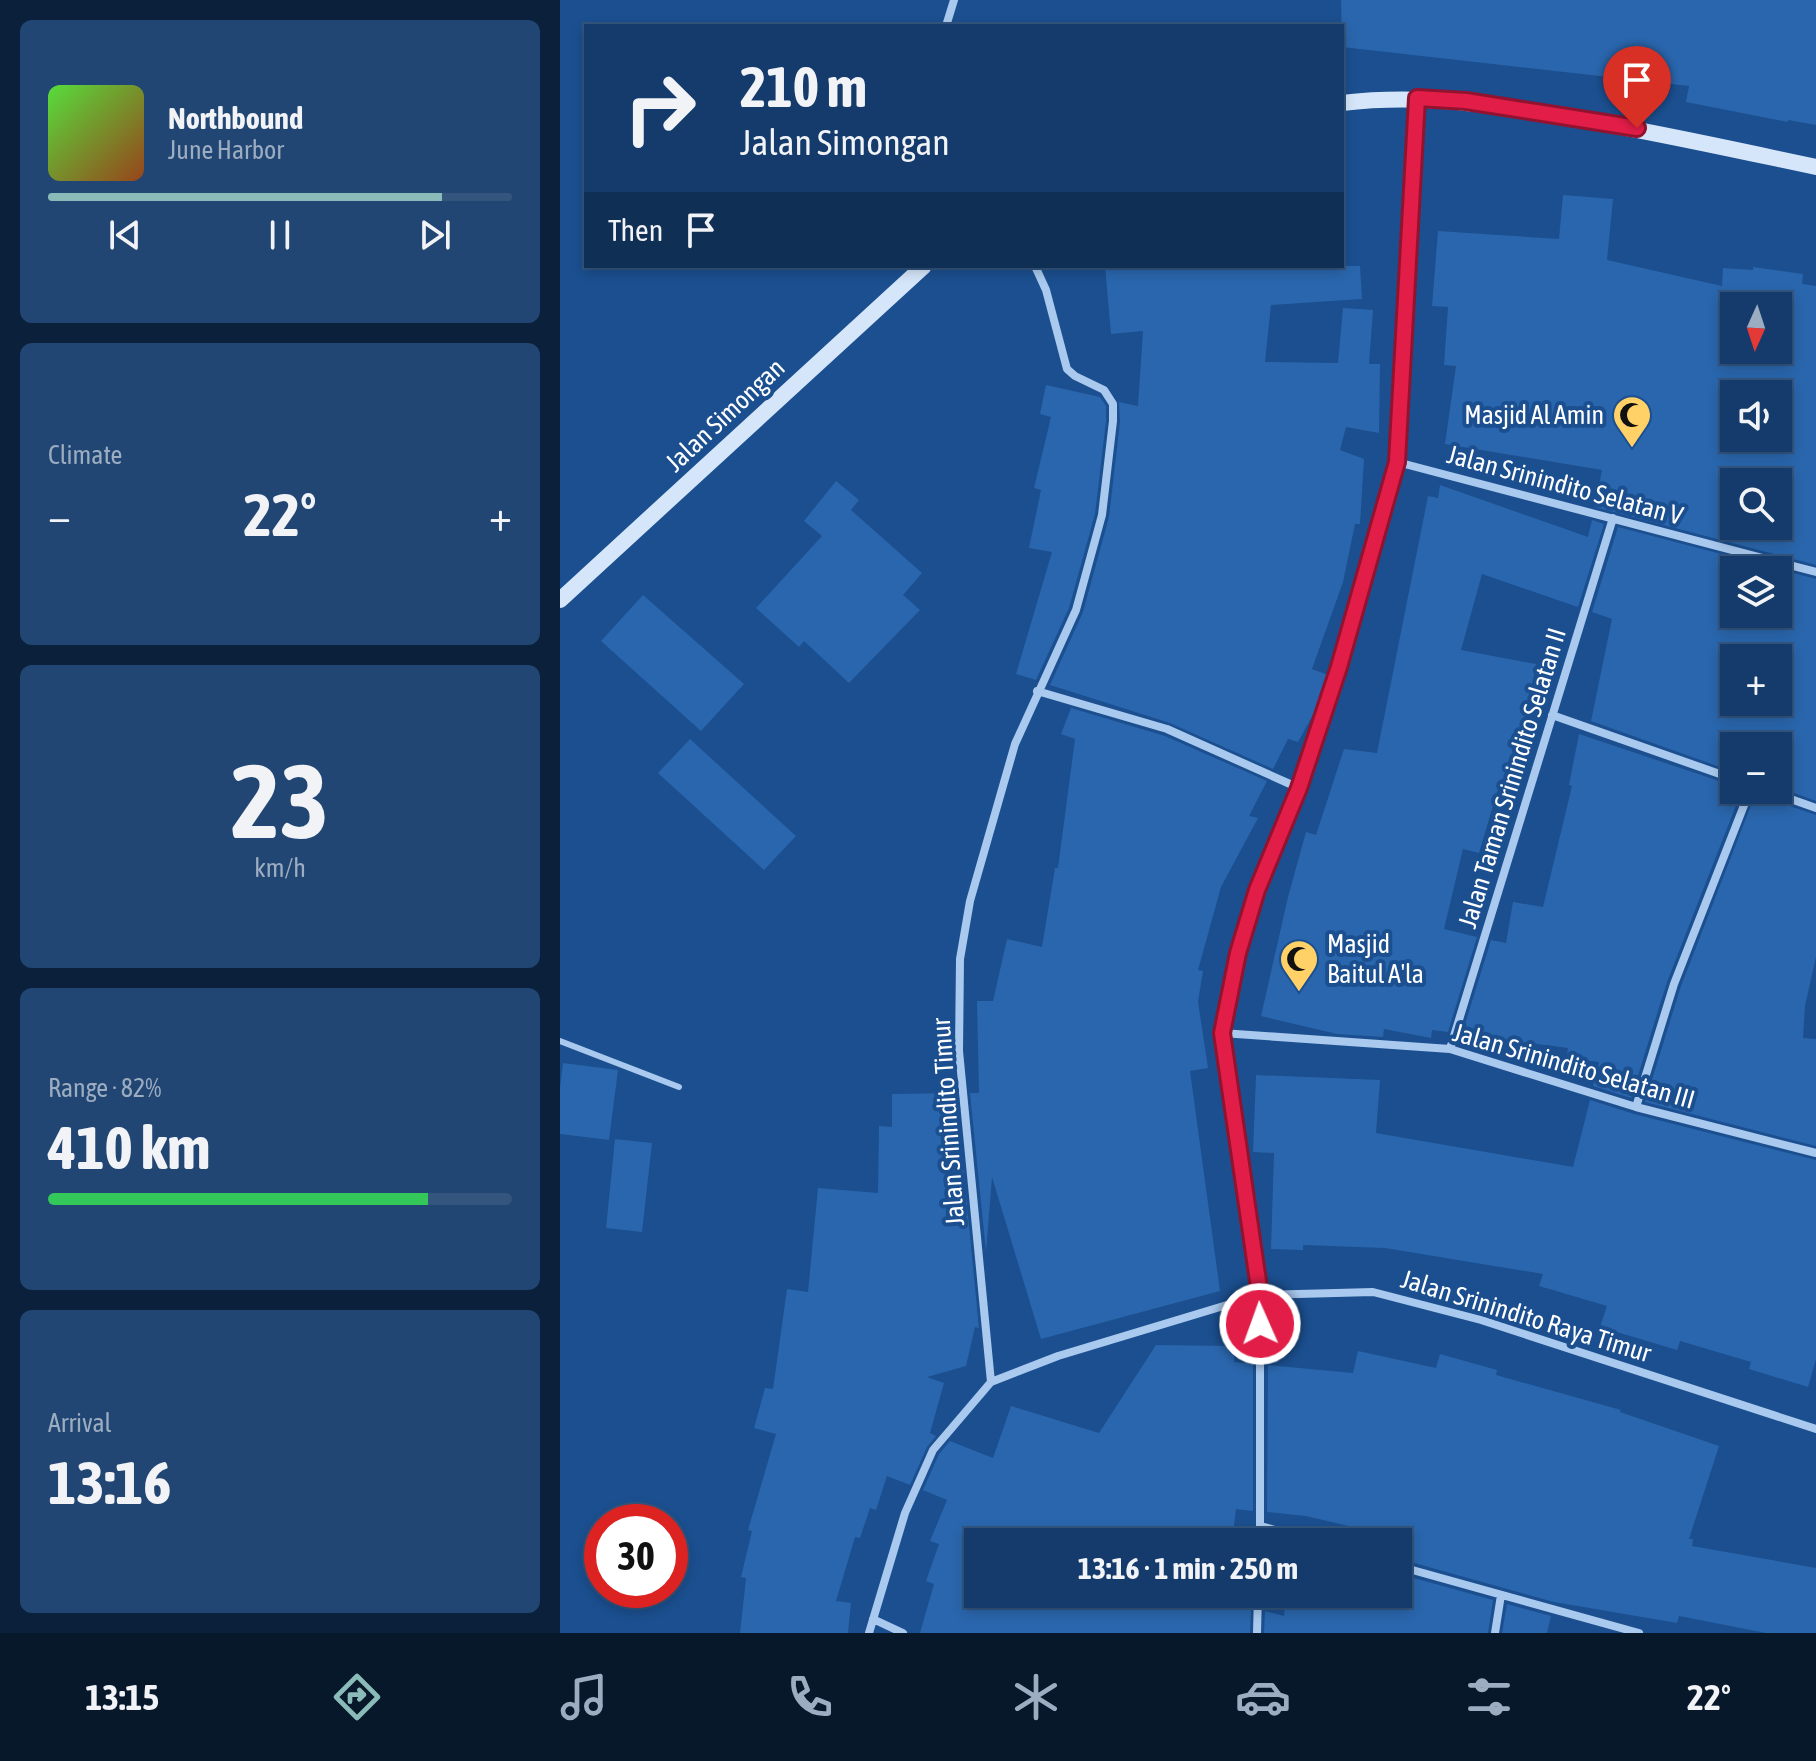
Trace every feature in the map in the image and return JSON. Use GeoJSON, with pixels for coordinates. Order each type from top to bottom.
{"type":"FeatureCollection","features":[{"type":"Feature","properties":{"kind":"main road"},"geometry":{"type":"LineString","coordinates":[[1344,103],[1417,98],[1466,101],[1637,128],[1816,167]]}},
{"type":"Feature","properties":{"kind":"main road","name":"Jalan Simongan"},"geometry":{"type":"LineString","coordinates":[[560,600],[906,274]]}},
{"type":"Feature","properties":{"kind":"street"},"geometry":{"type":"LineString","coordinates":[[947,24],[954,0]]}},
{"type":"Feature","properties":{"kind":"street"},"geometry":{"type":"LineString","coordinates":[[1268,1528],[1261,1526],[1260,1295],[1222,1033],[1238,953],[1257,890],[1299,788],[1348,636],[1397,462],[1417,98]]}},
{"type":"Feature","properties":{"kind":"street","name":"Jalan Srinindito Timur"},"geometry":{"type":"LineString","coordinates":[[991,1382],[959,1051],[960,959],[970,901],[1010,758],[1037,691],[1076,610],[1102,515],[1113,421],[1113,404],[1104,390],[1067,369],[1046,290],[1036,268]]}},
{"type":"Feature","properties":{"kind":"street","name":"Jalan Srinindito Selatan V"},"geometry":{"type":"LineString","coordinates":[[1397,462],[1816,572]]}},
{"type":"Feature","properties":{"kind":"street","name":"Jalan Taman Srinindito Selatan II"},"geometry":{"type":"LineString","coordinates":[[1450,1049],[1613,518]]}},
{"type":"Feature","properties":{"kind":"street"},"geometry":{"type":"LineString","coordinates":[[1037,691],[1167,729],[1299,788]]}},
{"type":"Feature","properties":{"kind":"street"},"geometry":{"type":"LineString","coordinates":[[1552,715],[1720,774]]}},
{"type":"Feature","properties":{"kind":"street"},"geometry":{"type":"LineString","coordinates":[[1792,800],[1816,808]]}},
{"type":"Feature","properties":{"kind":"street"},"geometry":{"type":"LineString","coordinates":[[1636,1107],[1674,984],[1745,804]]}},
{"type":"Feature","properties":{"kind":"street","name":"Jalan Srinindito Selatan III"},"geometry":{"type":"LineString","coordinates":[[1222,1033],[1450,1049],[1636,1107],[1816,1153]]}},
{"type":"Feature","properties":{"kind":"street","name":"Jalan Srinindito Raya Timur"},"geometry":{"type":"LineString","coordinates":[[991,1382],[1058,1356],[1260,1295],[1373,1292],[1481,1320],[1816,1429]]}},
{"type":"Feature","properties":{"kind":"street"},"geometry":{"type":"LineString","coordinates":[[869,1633],[905,1513],[933,1450],[991,1382]]}},
{"type":"Feature","properties":{"kind":"street"},"geometry":{"type":"LineString","coordinates":[[1412,1570],[1639,1633]]}},
{"type":"Feature","properties":{"kind":"street"},"geometry":{"type":"LineString","coordinates":[[1495,1633],[1501,1595]]}},
{"type":"Feature","properties":{"kind":"street"},"geometry":{"type":"LineString","coordinates":[[1257,1633],[1258,1608]]}},
{"type":"Feature","properties":{"kind":"street"},"geometry":{"type":"LineString","coordinates":[[873,1619],[903,1633]]}},
{"type":"Feature","properties":{"kind":"lane"},"geometry":{"type":"LineString","coordinates":[[560,1041],[679,1087]]}},
{"type":"Feature","properties":{"kind":"building"},"geometry":{"type":"Polygon","coordinates":[[[1341,0],[1816,0],[1816,125],[1686,102],[1689,86],[1344,47],[1344,24],[1342,24],[1341,0]]]}},
{"type":"Feature","properties":{"kind":"building"},"geometry":{"type":"Polygon","coordinates":[[[1563,195],[1613,199],[1607,260],[1722,286],[1723,268],[1753,270],[1753,267],[1803,274],[1802,284],[1816,286],[1816,565],[1792,559],[1792,556],[1721,540],[1792,540],[1792,468],[1720,468],[1720,540],[1595,507],[1602,470],[1445,444],[1456,366],[1444,365],[1448,307],[1432,306],[1438,231],[1559,239],[1563,195]]]}},
{"type":"Feature","properties":{"kind":"building"},"geometry":{"type":"Polygon","coordinates":[[[1360,266],[1362,299],[1271,305],[1265,362],[1338,363],[1343,308],[1373,310],[1369,364],[1380,364],[1379,433],[1346,427],[1340,450],[1364,459],[1360,524],[1355,524],[1343,582],[1312,669],[1328,675],[1319,704],[1298,742],[1288,739],[1273,769],[1170,723],[1050,685],[1083,612],[1109,517],[1120,422],[1119,402],[1138,406],[1143,331],[1111,334],[1105,268],[1360,266]]]}},
{"type":"Feature","properties":{"kind":"building"},"geometry":{"type":"Polygon","coordinates":[[[1046,385],[1100,397],[1106,406],[1106,421],[1095,514],[1069,608],[1036,680],[1016,674],[1052,552],[1029,548],[1041,490],[1034,488],[1051,417],[1040,414],[1046,385]]]}},
{"type":"Feature","properties":{"kind":"building"},"geometry":{"type":"Polygon","coordinates":[[[836,481],[859,500],[851,510],[922,573],[903,595],[920,610],[849,683],[804,641],[799,647],[756,608],[822,536],[804,521],[836,481]]]}},
{"type":"Feature","properties":{"kind":"building"},"geometry":{"type":"Polygon","coordinates":[[[1440,485],[1588,537],[1592,520],[1604,524],[1578,607],[1482,574],[1461,650],[1536,664],[1511,782],[1501,779],[1479,853],[1463,849],[1444,929],[1477,937],[1448,1032],[1432,1030],[1431,1038],[1384,1029],[1383,1037],[1337,1034],[1261,1016],[1306,832],[1316,835],[1344,749],[1377,753],[1428,496],[1438,498],[1440,485]]]}},
{"type":"Feature","properties":{"kind":"building"},"geometry":{"type":"Polygon","coordinates":[[[1618,527],[1728,556],[1720,556],[1720,628],[1792,628],[1792,573],[1816,579],[1816,801],[1792,792],[1792,732],[1720,732],[1720,767],[1591,721],[1612,619],[1592,612],[1618,527]]]}},
{"type":"Feature","properties":{"kind":"building"},"geometry":{"type":"Polygon","coordinates":[[[643,595],[744,684],[701,731],[601,641],[643,595]]]}},
{"type":"Feature","properties":{"kind":"building"},"geometry":{"type":"Polygon","coordinates":[[[1071,708],[1165,736],[1267,781],[1249,816],[1258,818],[1221,887],[1198,970],[1203,971],[1198,1002],[1208,1068],[1190,1071],[1220,1291],[1041,1339],[992,1177],[986,1252],[970,1093],[979,1093],[977,1001],[993,1001],[1007,939],[1042,947],[1055,868],[1058,868],[1075,739],[1061,734],[1071,708]]]}},
{"type":"Feature","properties":{"kind":"building"},"geometry":{"type":"Polygon","coordinates":[[[1579,734],[1720,781],[1720,804],[1737,804],[1667,982],[1631,1098],[1593,1086],[1599,1062],[1567,1058],[1568,1048],[1462,1034],[1491,940],[1506,943],[1513,902],[1543,907],[1572,786],[1569,785],[1579,734]]]}},
{"type":"Feature","properties":{"kind":"building"},"geometry":{"type":"Polygon","coordinates":[[[690,739],[796,836],[764,870],[658,773],[690,739]]]}},
{"type":"Feature","properties":{"kind":"building"},"geometry":{"type":"Polygon","coordinates":[[[1752,804],[1784,804],[1816,815],[1816,957],[1805,1006],[1803,1038],[1816,1039],[1816,1146],[1645,1102],[1681,986],[1752,804]]]}},
{"type":"Feature","properties":{"kind":"building"},"geometry":{"type":"Polygon","coordinates":[[[563,1063],[618,1070],[609,1140],[560,1134],[563,1063]]]}},
{"type":"Feature","properties":{"kind":"building"},"geometry":{"type":"Polygon","coordinates":[[[1256,1075],[1380,1080],[1376,1133],[1573,1167],[1590,1100],[1816,1160],[1816,1359],[1808,1387],[1749,1369],[1751,1362],[1680,1341],[1677,1350],[1600,1327],[1607,1306],[1539,1286],[1543,1274],[1385,1248],[1303,1245],[1303,1250],[1271,1249],[1274,1153],[1253,1152],[1256,1075]]]}},
{"type":"Feature","properties":{"kind":"building"},"geometry":{"type":"Polygon","coordinates":[[[956,1093],[979,1328],[975,1327],[966,1366],[927,1377],[944,1383],[930,1433],[936,1436],[927,1447],[910,1485],[887,1476],[876,1510],[870,1508],[860,1538],[855,1537],[836,1601],[851,1603],[848,1633],[740,1633],[746,1578],[741,1577],[752,1531],[748,1530],[776,1434],[754,1428],[765,1388],[773,1389],[787,1289],[808,1292],[818,1188],[878,1193],[879,1126],[892,1127],[892,1094],[956,1093]]]}},
{"type":"Feature","properties":{"kind":"building"},"geometry":{"type":"Polygon","coordinates":[[[615,1139],[652,1143],[642,1232],[606,1228],[615,1139]]]}},
{"type":"Feature","properties":{"kind":"building"},"geometry":{"type":"Polygon","coordinates":[[[1156,1345],[1235,1346],[1234,1362],[1253,1364],[1253,1511],[1236,1509],[1234,1528],[964,1528],[964,1608],[1251,1608],[1250,1633],[920,1633],[934,1584],[926,1581],[939,1544],[930,1541],[947,1500],[923,1490],[939,1454],[950,1441],[993,1458],[1011,1406],[1099,1433],[1156,1345]]]}},
{"type":"Feature","properties":{"kind":"building"},"geometry":{"type":"Polygon","coordinates":[[[1358,1351],[1436,1368],[1440,1354],[1497,1370],[1496,1375],[1621,1410],[1719,1446],[1689,1539],[1693,1539],[1692,1546],[1816,1568],[1816,1633],[1766,1633],[1679,1616],[1677,1623],[1554,1602],[1412,1562],[1412,1528],[1357,1528],[1306,1516],[1267,1512],[1268,1365],[1353,1373],[1358,1351]]]}},
{"type":"Feature","properties":{"kind":"building"},"geometry":{"type":"Polygon","coordinates":[[[1412,1578],[1493,1600],[1488,1633],[1264,1633],[1265,1611],[1284,1616],[1285,1608],[1412,1608],[1412,1578]]]}},
{"type":"Feature","properties":{"kind":"building"},"geometry":{"type":"Polygon","coordinates":[[[1507,1604],[1551,1616],[1547,1633],[1502,1633],[1507,1604]]]}},
{"type":"Feature","properties":{"kind":"place","name":"Masjid Al Amin"},"geometry":{"type":"Point","coordinates":[1632,449]}},
{"type":"Feature","properties":{"kind":"place","name":"Masjid Baitul A'la"},"geometry":{"type":"Point","coordinates":[1299,993]}},
{"type":"Feature","properties":{"kind":"route"},"geometry":{"type":"LineString","coordinates":[[1260,1324],[1260,1295],[1222,1033],[1238,953],[1257,890],[1299,788],[1339,667],[1397,462],[1417,98],[1466,101],[1637,128]]}}]}
